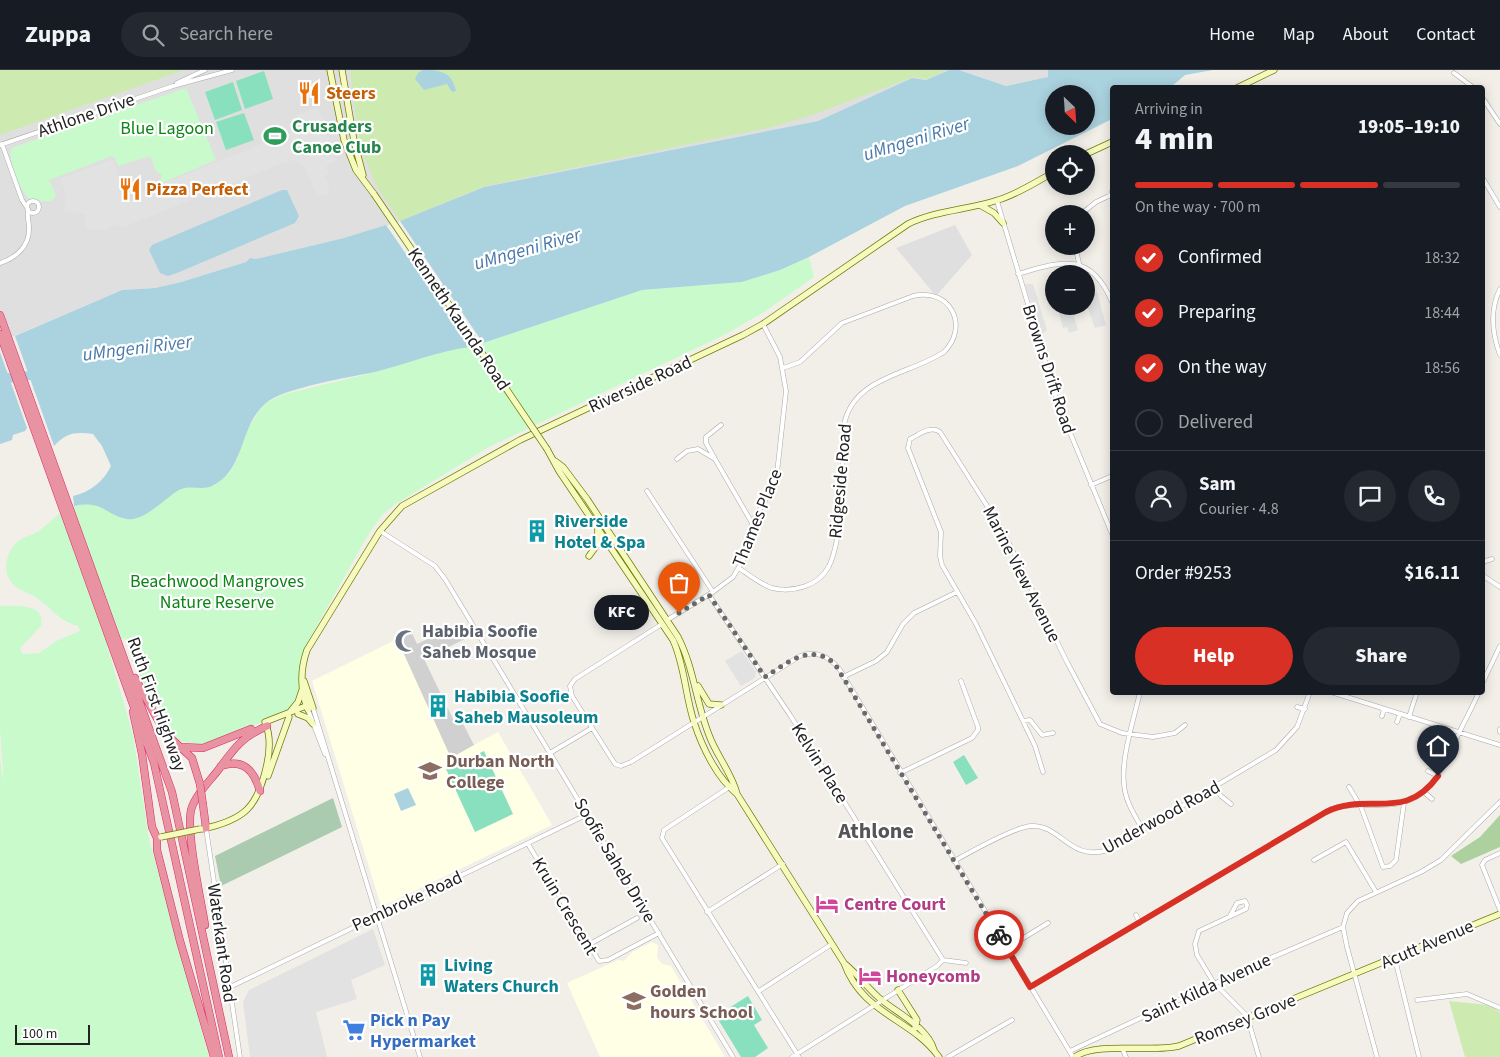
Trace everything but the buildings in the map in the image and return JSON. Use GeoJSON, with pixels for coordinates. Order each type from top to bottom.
{"type":"FeatureCollection","features":[{"type":"Feature","properties":{"kind":"highway"},"geometry":{"type":"LineString","coordinates":[[0,311],[4,325]]}},
{"type":"Feature","properties":{"kind":"highway","name":"Ruth First Highway"},"geometry":{"type":"LineString","coordinates":[[0,315],[122,660],[161,786],[219,1057]]}},
{"type":"Feature","properties":{"kind":"highway","name":"Ruth First Highway"},"geometry":{"type":"LineString","coordinates":[[0,334],[172,792],[229,1057]]}},
{"type":"Feature","properties":{"kind":"highway"},"geometry":{"type":"LineString","coordinates":[[122,660],[165,733],[195,763],[203,805],[203,829]]}},
{"type":"Feature","properties":{"kind":"highway"},"geometry":{"type":"LineString","coordinates":[[122,660],[139,736],[152,826],[159,838],[157,850],[180,941],[214,1057]]}},
{"type":"Feature","properties":{"kind":"highway"},"geometry":{"type":"LineString","coordinates":[[180,747],[203,748],[266,724]]}},
{"type":"Feature","properties":{"kind":"highway"},"geometry":{"type":"LineString","coordinates":[[212,978],[190,816],[195,803],[242,739],[266,724]]}},
{"type":"Feature","properties":{"kind":"highway"},"geometry":{"type":"LineString","coordinates":[[221,766],[236,763],[249,768],[256,777],[260,791]]}},
{"type":"Feature","properties":{"kind":"main road","name":"Kenneth Kaunda Road"},"geometry":{"type":"LineString","coordinates":[[330,70],[344,140],[356,170],[363,177],[547,449],[559,471],[598,529],[683,648],[695,680],[702,717],[715,752],[734,784],[737,794],[844,963],[882,1001],[914,1029]]}},
{"type":"Feature","properties":{"kind":"main road","name":"Kenneth Kaunda Road"},"geometry":{"type":"LineString","coordinates":[[342,70],[354,141],[363,177]]}},
{"type":"Feature","properties":{"kind":"main road"},"geometry":{"type":"LineString","coordinates":[[1244,85],[1274,70]]}},
{"type":"Feature","properties":{"kind":"main road"},"geometry":{"type":"LineString","coordinates":[[1095,150],[1110,143]]}},
{"type":"Feature","properties":{"kind":"main road","name":"Riverside Road"},"geometry":{"type":"LineString","coordinates":[[310,707],[302,690],[302,664],[307,650],[380,532],[402,506],[520,440],[718,348],[763,324],[908,224],[935,214],[997,201],[1013,195],[1045,177]]}},
{"type":"Feature","properties":{"kind":"main road"},"geometry":{"type":"LineString","coordinates":[[979,204],[994,213],[1003,223]]}},
{"type":"Feature","properties":{"kind":"main road","name":"Kenneth Kaunda Road"},"geometry":{"type":"LineString","coordinates":[[555,461],[563,467],[587,499],[664,622],[678,650],[694,722],[708,756],[728,788],[737,794]]}},
{"type":"Feature","properties":{"kind":"main road"},"geometry":{"type":"LineString","coordinates":[[589,556],[596,545],[598,529]]}},
{"type":"Feature","properties":{"kind":"main road","name":"Riverside Road"},"geometry":{"type":"LineString","coordinates":[[302,678],[310,707]]}},
{"type":"Feature","properties":{"kind":"main road"},"geometry":{"type":"LineString","coordinates":[[695,680],[707,702],[713,705],[721,705]]}},
{"type":"Feature","properties":{"kind":"main road"},"geometry":{"type":"LineString","coordinates":[[263,784],[268,777],[288,716],[298,702],[302,690]]}},
{"type":"Feature","properties":{"kind":"main road"},"geometry":{"type":"LineString","coordinates":[[159,838],[224,824],[240,816],[252,806],[263,784],[270,752],[266,724],[310,707]]}},
{"type":"Feature","properties":{"kind":"main road"},"geometry":{"type":"LineString","coordinates":[[288,716],[298,714],[310,707]]}},
{"type":"Feature","properties":{"kind":"main road"},"geometry":{"type":"LineString","coordinates":[[298,714],[308,718],[313,724]]}},
{"type":"Feature","properties":{"kind":"main road"},"geometry":{"type":"LineString","coordinates":[[708,756],[715,752]]}},
{"type":"Feature","properties":{"kind":"main road"},"geometry":{"type":"LineString","coordinates":[[720,775],[726,771]]}},
{"type":"Feature","properties":{"kind":"main road","name":"Acutt Avenue"},"geometry":{"type":"LineString","coordinates":[[1355,974],[1500,914]]}},
{"type":"Feature","properties":{"kind":"main road","name":"Kenneth Kaunda Road"},"geometry":{"type":"LineString","coordinates":[[844,963],[848,975],[862,995],[874,1006],[931,1041],[939,1057]]}},
{"type":"Feature","properties":{"kind":"main road","name":"Romsey Grove"},"geometry":{"type":"LineString","coordinates":[[1074,1057],[1082,1052],[1099,1050],[1172,1048],[1355,974]]}},
{"type":"Feature","properties":{"kind":"main road"},"geometry":{"type":"LineString","coordinates":[[898,990],[916,1018],[914,1029]]}},
{"type":"Feature","properties":{"kind":"street","name":"Athlone Drive"},"geometry":{"type":"LineString","coordinates":[[172,86],[205,70]]}},
{"type":"Feature","properties":{"kind":"street","name":"Athlone Drive"},"geometry":{"type":"LineString","coordinates":[[1,144],[172,86],[232,70]]}},
{"type":"Feature","properties":{"kind":"street"},"geometry":{"type":"LineString","coordinates":[[1454,72],[1470,85]]}},
{"type":"Feature","properties":{"kind":"street"},"geometry":{"type":"LineString","coordinates":[[1485,101],[1500,124]]}},
{"type":"Feature","properties":{"kind":"street"},"geometry":{"type":"LineString","coordinates":[[1,144],[20,195],[28,210],[33,213],[39,209],[37,203],[31,202],[20,195]]}},
{"type":"Feature","properties":{"kind":"street"},"geometry":{"type":"LineString","coordinates":[[1485,182],[1500,207]]}},
{"type":"Feature","properties":{"kind":"street"},"geometry":{"type":"LineString","coordinates":[[1092,205],[1110,195]]}},
{"type":"Feature","properties":{"kind":"street","name":"Browns Drift Road"},"geometry":{"type":"LineString","coordinates":[[997,201],[1057,401],[1110,529]]}},
{"type":"Feature","properties":{"kind":"street"},"geometry":{"type":"LineString","coordinates":[[0,263],[15,256],[24,245],[29,232],[28,210],[31,202]]}},
{"type":"Feature","properties":{"kind":"street"},"geometry":{"type":"LineString","coordinates":[[1077,255],[1078,263]]}},
{"type":"Feature","properties":{"kind":"street"},"geometry":{"type":"LineString","coordinates":[[1018,274],[1057,263],[1078,263],[1102,280],[1110,298]]}},
{"type":"Feature","properties":{"kind":"street"},"geometry":{"type":"LineString","coordinates":[[1500,289],[1492,314],[1494,337],[1500,355]]}},
{"type":"Feature","properties":{"kind":"street","name":"Ridgeside Road"},"geometry":{"type":"LineString","coordinates":[[739,568],[761,583],[782,590],[805,587],[825,572],[835,542],[844,425],[848,409],[855,398],[868,387],[944,352],[952,342],[954,316],[941,298],[928,294],[913,296],[842,323],[800,362],[783,368]]}},
{"type":"Feature","properties":{"kind":"street","name":"Thames Place"},"geometry":{"type":"LineString","coordinates":[[592,728],[572,696],[570,689],[572,682],[711,594],[728,582],[739,568],[752,524],[769,494],[778,473],[785,415],[786,391],[783,368],[776,347],[763,324]]}},
{"type":"Feature","properties":{"kind":"street"},"geometry":{"type":"LineString","coordinates":[[721,426],[706,437],[706,443],[752,524]]}},
{"type":"Feature","properties":{"kind":"street","name":"Marine View Avenue"},"geometry":{"type":"LineString","coordinates":[[1043,772],[1035,746],[976,624],[940,561],[940,532],[908,448],[910,439],[932,428],[940,432],[1003,531],[1095,717],[1104,727],[1131,734]]}},
{"type":"Feature","properties":{"kind":"street"},"geometry":{"type":"LineString","coordinates":[[677,460],[687,451],[698,449],[715,459]]}},
{"type":"Feature","properties":{"kind":"street"},"geometry":{"type":"LineString","coordinates":[[1074,461],[1080,459]]}},
{"type":"Feature","properties":{"kind":"street"},"geometry":{"type":"LineString","coordinates":[[1091,485],[1110,477]]}},
{"type":"Feature","properties":{"kind":"street","name":"Kelvin Place"},"geometry":{"type":"LineString","coordinates":[[646,491],[943,960]]}},
{"type":"Feature","properties":{"kind":"street","name":"Soofie Saheb Drive"},"geometry":{"type":"LineString","coordinates":[[380,532],[435,566],[445,579],[733,1057]]}},
{"type":"Feature","properties":{"kind":"street"},"geometry":{"type":"LineString","coordinates":[[1485,561],[1492,559]]}},
{"type":"Feature","properties":{"kind":"street"},"geometry":{"type":"LineString","coordinates":[[1485,577],[1500,587]]}},
{"type":"Feature","properties":{"kind":"street"},"geometry":{"type":"LineString","coordinates":[[843,677],[876,661],[888,652],[903,624],[914,613],[957,592]]}},
{"type":"Feature","properties":{"kind":"street"},"geometry":{"type":"LineString","coordinates":[[1485,678],[1500,646]]}},
{"type":"Feature","properties":{"kind":"street"},"geometry":{"type":"LineString","coordinates":[[550,753],[592,728],[613,762],[621,766],[800,656],[810,653],[830,659],[843,677],[1074,1057]]}},
{"type":"Feature","properties":{"kind":"street"},"geometry":{"type":"LineString","coordinates":[[900,773],[972,738],[977,733],[978,727],[961,681]]}},
{"type":"Feature","properties":{"kind":"street"},"geometry":{"type":"LineString","coordinates":[[1139,695],[1125,761],[1124,784],[1131,808],[1144,830]]}},
{"type":"Feature","properties":{"kind":"street","name":"Underwood Road"},"geometry":{"type":"LineString","coordinates":[[954,861],[1018,829],[1031,826],[1050,831],[1081,851],[1092,854],[1108,850],[1144,830],[1284,743],[1297,727],[1309,695]]}},
{"type":"Feature","properties":{"kind":"street"},"geometry":{"type":"LineString","coordinates":[[1340,695],[1499,744],[1500,738]]}},
{"type":"Feature","properties":{"kind":"street"},"geometry":{"type":"LineString","coordinates":[[1409,717],[1416,695]]}},
{"type":"Feature","properties":{"kind":"street"},"geometry":{"type":"LineString","coordinates":[[1030,987],[1331,809],[1360,804],[1404,803],[1424,792],[1438,776],[1478,695]]}},
{"type":"Feature","properties":{"kind":"street"},"geometry":{"type":"LineString","coordinates":[[310,707],[313,724],[327,758]]}},
{"type":"Feature","properties":{"kind":"street"},"geometry":{"type":"LineString","coordinates":[[310,707],[420,1057]]}},
{"type":"Feature","properties":{"kind":"street"},"geometry":{"type":"LineString","coordinates":[[1297,707],[1305,709]]}},
{"type":"Feature","properties":{"kind":"street"},"geometry":{"type":"LineString","coordinates":[[1382,716],[1384,709]]}},
{"type":"Feature","properties":{"kind":"street"},"geometry":{"type":"LineString","coordinates":[[1397,722],[1400,714]]}},
{"type":"Feature","properties":{"kind":"street"},"geometry":{"type":"LineString","coordinates":[[1023,721],[1030,720],[1042,735],[1053,733]]}},
{"type":"Feature","properties":{"kind":"street"},"geometry":{"type":"LineString","coordinates":[[1131,734],[1153,737],[1163,736],[1175,733],[1185,725]]}},
{"type":"Feature","properties":{"kind":"street"},"geometry":{"type":"LineString","coordinates":[[1428,771],[1438,776]]}},
{"type":"Feature","properties":{"kind":"street"},"geometry":{"type":"LineString","coordinates":[[1218,777],[1222,782]]}},
{"type":"Feature","properties":{"kind":"street"},"geometry":{"type":"LineString","coordinates":[[734,784],[662,834],[665,845],[759,991],[798,1056]]}},
{"type":"Feature","properties":{"kind":"street"},"geometry":{"type":"LineString","coordinates":[[1214,787],[1231,804]]}},
{"type":"Feature","properties":{"kind":"street"},"geometry":{"type":"LineString","coordinates":[[1349,787],[1360,804],[1382,865],[1385,867],[1393,864],[1396,860],[1404,803]]}},
{"type":"Feature","properties":{"kind":"street"},"geometry":{"type":"LineString","coordinates":[[1424,792],[1432,799]]}},
{"type":"Feature","properties":{"kind":"street"},"geometry":{"type":"LineString","coordinates":[[1375,1056],[1343,927],[1347,913],[1352,905],[1421,872],[1441,860],[1500,802]]}},
{"type":"Feature","properties":{"kind":"street","name":"Pembroke Road"},"geometry":{"type":"LineString","coordinates":[[228,988],[586,815]]}},
{"type":"Feature","properties":{"kind":"street","name":"Waterkant Road"},"geometry":{"type":"LineString","coordinates":[[203,829],[240,1057]]}},
{"type":"Feature","properties":{"kind":"street"},"geometry":{"type":"LineString","coordinates":[[1314,860],[1343,842],[1348,842],[1376,892]]}},
{"type":"Feature","properties":{"kind":"street","name":"Kruin Crescent"},"geometry":{"type":"LineString","coordinates":[[528,844],[596,959],[601,962],[659,933]]}},
{"type":"Feature","properties":{"kind":"street"},"geometry":{"type":"LineString","coordinates":[[1257,846],[1261,851]]}},
{"type":"Feature","properties":{"kind":"street"},"geometry":{"type":"LineString","coordinates":[[1500,853],[1485,860],[1482,865],[1500,910]]}},
{"type":"Feature","properties":{"kind":"street"},"geometry":{"type":"LineString","coordinates":[[707,912],[782,864]]}},
{"type":"Feature","properties":{"kind":"street"},"geometry":{"type":"LineString","coordinates":[[1230,916],[1240,901],[1246,902],[1246,910],[1203,929],[1196,939],[1197,955],[1214,983],[1248,1018],[1259,1057]]}},
{"type":"Feature","properties":{"kind":"street"},"geometry":{"type":"LineString","coordinates":[[1136,916],[1140,923]]}},
{"type":"Feature","properties":{"kind":"street"},"geometry":{"type":"LineString","coordinates":[[588,944],[637,918]]}},
{"type":"Feature","properties":{"kind":"street"},"geometry":{"type":"LineString","coordinates":[[995,929],[1010,920]]}},
{"type":"Feature","properties":{"kind":"street"},"geometry":{"type":"LineString","coordinates":[[1007,948],[1048,923]]}},
{"type":"Feature","properties":{"kind":"street","name":"Saint Kilda Avenue"},"geometry":{"type":"LineString","coordinates":[[1070,1052],[1098,1037],[1310,939],[1343,927]]}},
{"type":"Feature","properties":{"kind":"street"},"geometry":{"type":"LineString","coordinates":[[759,991],[832,944]]}},
{"type":"Feature","properties":{"kind":"street"},"geometry":{"type":"LineString","coordinates":[[1395,959],[1419,1057]]}},
{"type":"Feature","properties":{"kind":"street"},"geometry":{"type":"LineString","coordinates":[[792,1057],[798,1056],[937,966],[943,960],[966,963]]}},
{"type":"Feature","properties":{"kind":"street"},"geometry":{"type":"LineString","coordinates":[[1417,1000],[1467,994],[1500,1008]]}},
{"type":"Feature","properties":{"kind":"street"},"geometry":{"type":"LineString","coordinates":[[948,1057],[1012,1020]]}},
{"type":"Feature","properties":{"kind":"street"},"geometry":{"type":"LineString","coordinates":[[1098,1037],[1099,1050]]}},
{"type":"Feature","properties":{"kind":"street"},"geometry":{"type":"LineString","coordinates":[[1122,1048],[1126,1057]]}},
{"type":"Feature","properties":{"kind":"shaded area"},"geometry":{"type":"Polygon","coordinates":[[[0,70],[949,70],[926,80],[912,78],[818,121],[484,187],[365,233],[256,259],[250,258],[246,262],[181,282],[155,288],[122,290],[0,342],[0,70]]]}},
{"type":"Feature","properties":{"kind":"shaded area"},"geometry":{"type":"Polygon","coordinates":[[[959,70],[1064,70],[1048,77],[1006,86],[959,70]]]}},
{"type":"Feature","properties":{"kind":"shaded area"},"geometry":{"type":"Polygon","coordinates":[[[318,106],[337,160],[326,166],[329,173],[324,176],[330,187],[327,188],[329,192],[322,196],[321,194],[317,195],[304,165],[291,160],[121,228],[119,225],[105,230],[85,230],[86,214],[64,211],[66,194],[60,179],[113,159],[125,192],[122,194],[124,200],[129,201],[135,198],[134,195],[294,131],[294,124],[290,119],[318,106]]]}},
{"type":"Feature","properties":{"kind":"shaded area"},"geometry":{"type":"Polygon","coordinates":[[[955,225],[972,255],[936,296],[896,248],[955,225]]]}},
{"type":"Feature","properties":{"kind":"shaded area"},"geometry":{"type":"Polygon","coordinates":[[[1025,284],[1033,284],[1047,330],[1041,335],[1025,284]]]}},
{"type":"Feature","properties":{"kind":"shaded area"},"geometry":{"type":"Polygon","coordinates":[[[1095,292],[1097,292],[1106,325],[1095,328],[1090,315],[1095,315],[1095,292]]]}},
{"type":"Feature","properties":{"kind":"shaded area"},"geometry":{"type":"Polygon","coordinates":[[[1059,315],[1074,315],[1078,330],[1069,333],[1067,327],[1063,328],[1059,315]]]}},
{"type":"Feature","properties":{"kind":"shaded area"},"geometry":{"type":"Polygon","coordinates":[[[462,623],[469,637],[424,659],[454,721],[460,718],[474,745],[451,758],[395,634],[410,629],[417,644],[462,623]]]}},
{"type":"Feature","properties":{"kind":"shaded area","name":"Durban North College"},"geometry":{"type":"Polygon","coordinates":[[[397,639],[451,757],[498,732],[552,825],[385,905],[380,903],[312,681],[397,639]]]}},
{"type":"Feature","properties":{"kind":"shaded area"},"geometry":{"type":"Polygon","coordinates":[[[742,651],[756,672],[755,678],[741,686],[725,661],[742,651]]]}},
{"type":"Feature","properties":{"kind":"shaded area"},"geometry":{"type":"Polygon","coordinates":[[[333,798],[342,827],[221,886],[215,856],[333,798]]]}},
{"type":"Feature","properties":{"kind":"shaded area"},"geometry":{"type":"Polygon","coordinates":[[[373,929],[385,965],[351,980],[357,999],[316,1012],[327,1057],[250,1057],[243,1002],[249,990],[373,929]]]}},
{"type":"Feature","properties":{"kind":"shaded area","name":"Golden hours School"},"geometry":{"type":"Polygon","coordinates":[[[652,942],[658,945],[657,957],[662,964],[671,966],[725,1057],[600,1057],[567,983],[618,960],[624,961],[632,952],[652,942]]]}},
{"type":"Feature","properties":{"kind":"green space"},"geometry":{"type":"Polygon","coordinates":[[[0,70],[184,70],[0,135],[0,70]]]}},
{"type":"Feature","properties":{"kind":"green space"},"geometry":{"type":"Polygon","coordinates":[[[350,70],[947,70],[927,79],[913,77],[815,114],[773,127],[485,186],[400,221],[377,187],[360,147],[350,70]]]}},
{"type":"Feature","properties":{"kind":"green space"},"geometry":{"type":"Polygon","coordinates":[[[264,71],[273,99],[245,109],[236,81],[264,71]]]}},
{"type":"Feature","properties":{"kind":"green space"},"geometry":{"type":"Polygon","coordinates":[[[233,82],[242,110],[215,120],[205,92],[233,82]]]}},
{"type":"Feature","properties":{"kind":"green space","name":"Blue Lagoon"},"geometry":{"type":"Polygon","coordinates":[[[186,88],[216,160],[159,184],[162,175],[156,171],[150,156],[118,166],[115,158],[112,156],[49,180],[56,195],[52,201],[32,200],[24,192],[11,162],[11,150],[14,147],[186,88]]]}},
{"type":"Feature","properties":{"kind":"green space"},"geometry":{"type":"Polygon","coordinates":[[[244,113],[254,140],[226,150],[216,122],[244,113]]]}},
{"type":"Feature","properties":{"kind":"green space","name":"Beachwood Mangroves Nature Reserve"},"geometry":{"type":"Polygon","coordinates":[[[809,257],[814,277],[764,312],[724,335],[489,447],[394,505],[381,516],[365,540],[305,647],[299,668],[299,692],[288,711],[225,738],[199,745],[180,741],[171,734],[133,662],[125,638],[107,645],[133,735],[149,839],[209,1057],[0,1057],[0,759],[4,785],[0,729],[0,606],[28,607],[39,613],[42,619],[41,626],[20,648],[22,654],[39,653],[58,640],[80,631],[78,626],[60,618],[36,597],[20,589],[9,579],[6,567],[7,560],[16,543],[37,532],[73,506],[90,504],[119,515],[134,518],[181,489],[229,474],[239,455],[245,434],[258,412],[267,402],[285,394],[380,371],[451,349],[483,343],[642,290],[742,282],[780,270],[809,257]]]}},
{"type":"Feature","properties":{"kind":"green space"},"geometry":{"type":"Polygon","coordinates":[[[484,751],[513,814],[475,832],[446,769],[484,751]]]}},
{"type":"Feature","properties":{"kind":"green space"},"geometry":{"type":"Polygon","coordinates":[[[964,755],[978,778],[966,785],[953,762],[964,755]]]}},
{"type":"Feature","properties":{"kind":"green space"},"geometry":{"type":"Polygon","coordinates":[[[1500,815],[1500,847],[1461,864],[1451,856],[1480,837],[1500,815]]]}},
{"type":"Feature","properties":{"kind":"green space"},"geometry":{"type":"Polygon","coordinates":[[[748,996],[762,1020],[754,1025],[768,1048],[755,1057],[741,1057],[716,1016],[748,996]]]}},
{"type":"Feature","properties":{"kind":"green space"},"geometry":{"type":"Polygon","coordinates":[[[1449,1001],[1488,1005],[1500,1012],[1500,1057],[1465,1057],[1449,1001]]]}},
{"type":"Feature","properties":{"kind":"water"},"geometry":{"type":"Polygon","coordinates":[[[423,70],[445,73],[452,80],[456,91],[452,92],[447,84],[424,90],[415,79],[418,73],[423,70]]]}},
{"type":"Feature","properties":{"kind":"water"},"geometry":{"type":"Polygon","coordinates":[[[949,70],[959,70],[1006,86],[1048,77],[1048,70],[1213,70],[1185,75],[1173,85],[1110,85],[1110,120],[1095,128],[1095,85],[1045,85],[1045,135],[1080,135],[1060,145],[1045,145],[1045,152],[1018,166],[905,206],[809,257],[780,270],[742,282],[642,290],[483,343],[400,221],[484,187],[818,121],[912,78],[926,80],[949,70]]]}},
{"type":"Feature","properties":{"kind":"water"},"geometry":{"type":"Polygon","coordinates":[[[282,190],[287,190],[299,216],[295,223],[177,273],[168,276],[160,273],[149,250],[152,245],[282,190]]]}},
{"type":"Feature","properties":{"kind":"water"},"geometry":{"type":"Polygon","coordinates":[[[386,225],[470,347],[435,354],[379,371],[303,387],[275,397],[257,412],[237,459],[223,479],[212,486],[204,488],[183,488],[140,517],[127,519],[97,506],[74,506],[73,496],[95,486],[111,466],[102,446],[93,434],[72,434],[63,438],[54,446],[15,336],[122,290],[155,288],[181,282],[246,262],[250,258],[256,259],[344,238],[386,225]]]}},
{"type":"Feature","properties":{"kind":"water"},"geometry":{"type":"Polygon","coordinates":[[[0,352],[27,428],[25,431],[13,435],[12,440],[0,444],[0,352]]]}},
{"type":"Feature","properties":{"kind":"water"},"geometry":{"type":"Polygon","coordinates":[[[408,788],[416,805],[401,811],[394,794],[408,788]]]}},
{"type":"Feature","properties":{"kind":"waterway","name":"uMngeni River"},"geometry":{"type":"LineString","coordinates":[[421,296],[456,285]]}},
{"type":"Feature","properties":{"kind":"waterway","name":"uMngeni River"},"geometry":{"type":"LineString","coordinates":[[0,377],[13,378],[40,374]]}},
{"type":"Feature","properties":{"kind":"way so far"},"geometry":{"type":"LineString","coordinates":[[679,613],[709,595],[765,677],[794,659],[810,653],[830,659],[835,664],[999,935]]}},
{"type":"Feature","properties":{"kind":"place","name":"Steers"},"geometry":{"type":"Point","coordinates":[309,93]}},
{"type":"Feature","properties":{"kind":"place","name":"Crusaders Canoe Club"},"geometry":{"type":"Point","coordinates":[275,136]}},
{"type":"Feature","properties":{"kind":"place","name":"Pizza Perfect"},"geometry":{"type":"Point","coordinates":[130,189]}},
{"type":"Feature","properties":{"kind":"place","name":"Riverside Hotel & Spa"},"geometry":{"type":"Point","coordinates":[537,531]}},
{"type":"Feature","properties":{"kind":"place","name":"KFC"},"geometry":{"type":"Point","coordinates":[679,613]}},
{"type":"Feature","properties":{"kind":"place","name":"Habibia Soofie Saheb Mosque"},"geometry":{"type":"Point","coordinates":[406,641]}},
{"type":"Feature","properties":{"kind":"place","name":"Habibia Soofie Saheb Mausoleum"},"geometry":{"type":"Point","coordinates":[438,706]}},
{"type":"Feature","properties":{"kind":"place","name":"Durban North College"},"geometry":{"type":"Point","coordinates":[430,771]}},
{"type":"Feature","properties":{"kind":"place","name":"Centre Court"},"geometry":{"type":"Point","coordinates":[827,904]}},
{"type":"Feature","properties":{"kind":"place","name":"Living Waters Church"},"geometry":{"type":"Point","coordinates":[428,975]}},
{"type":"Feature","properties":{"kind":"place","name":"Honeycomb"},"geometry":{"type":"Point","coordinates":[870,976]}},
{"type":"Feature","properties":{"kind":"place","name":"Golden hours School"},"geometry":{"type":"Point","coordinates":[634,1001]}},
{"type":"Feature","properties":{"kind":"place","name":"Pick n Pay Hypermarket"},"geometry":{"type":"Point","coordinates":[354,1030]}},
{"type":"Feature","properties":{"kind":"district","name":"Athlone"},"geometry":{"type":"Point","coordinates":[876,830]}},
{"type":"Feature","properties":{"kind":"route"},"geometry":{"type":"LineString","coordinates":[[999,935],[1030,987],[1331,809],[1346,805],[1404,803],[1419,796],[1428,789],[1438,776]]}}]}
